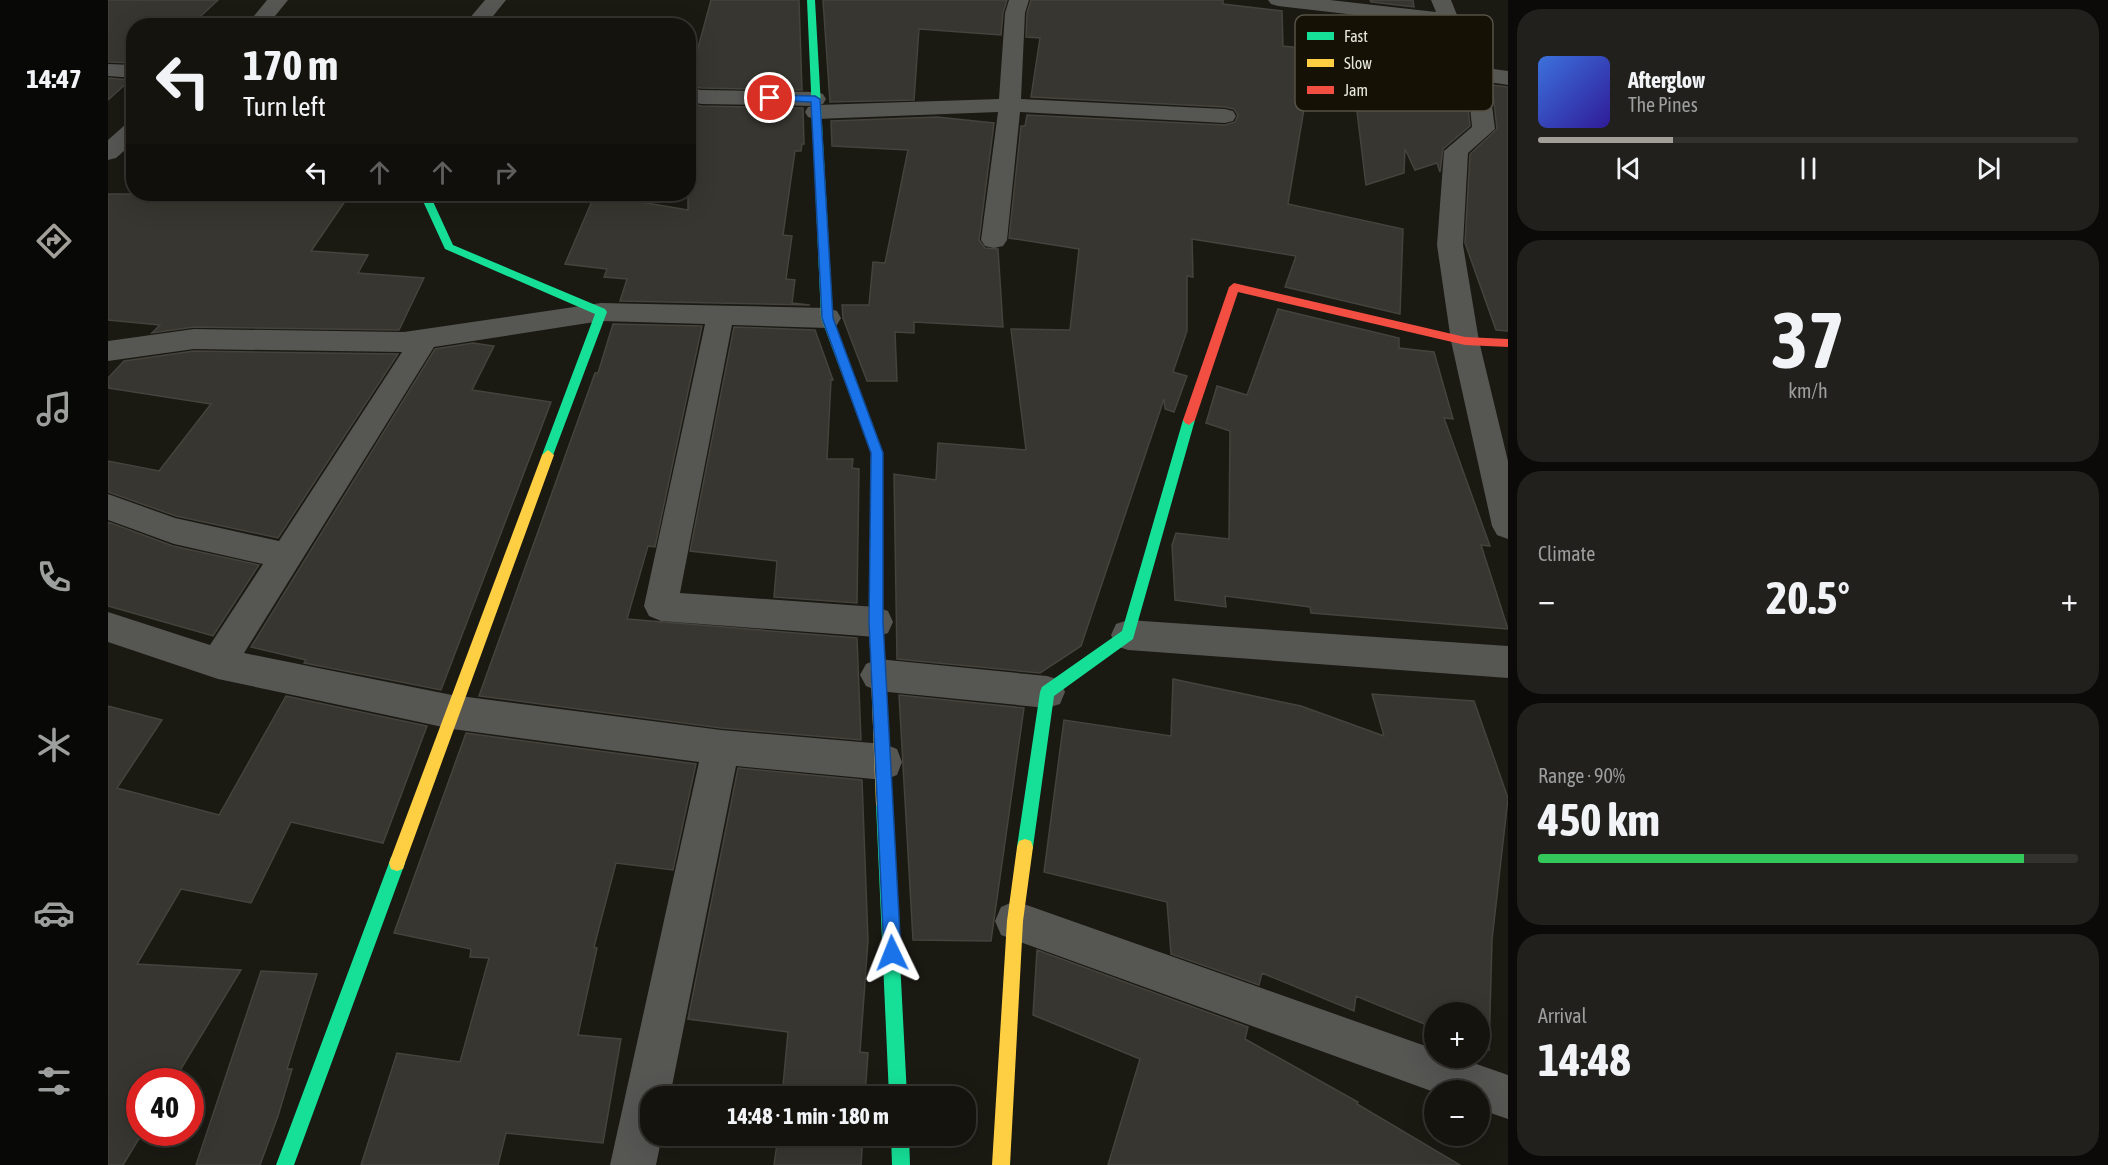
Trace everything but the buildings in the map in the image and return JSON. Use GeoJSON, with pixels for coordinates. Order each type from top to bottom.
{"type":"FeatureCollection","features":[{"type":"Feature","properties":{"kind":"street"},"geometry":{"type":"LineString","coordinates":[[263,18],[278,0]]}},
{"type":"Feature","properties":{"kind":"street"},"geometry":{"type":"LineString","coordinates":[[480,18],[496,0]]}},
{"type":"Feature","properties":{"kind":"street"},"geometry":{"type":"LineString","coordinates":[[811,0],[827,318],[877,453],[876,622],[898,1086]]}},
{"type":"Feature","properties":{"kind":"street"},"geometry":{"type":"LineString","coordinates":[[994,240],[1010,105],[1016,13],[1019,0]]}},
{"type":"Feature","properties":{"kind":"street"},"geometry":{"type":"LineString","coordinates":[[1278,0],[1445,10]]}},
{"type":"Feature","properties":{"kind":"street"},"geometry":{"type":"LineString","coordinates":[[108,70],[126,71]]}},
{"type":"Feature","properties":{"kind":"street"},"geometry":{"type":"LineString","coordinates":[[1493,75],[1508,78]]}},
{"type":"Feature","properties":{"kind":"street"},"geometry":{"type":"LineString","coordinates":[[696,96],[815,106],[1010,105],[1225,116]]}},
{"type":"Feature","properties":{"kind":"street"},"geometry":{"type":"LineString","coordinates":[[1490,111],[1496,131],[1456,152],[1450,245],[1465,341],[1508,526]]}},
{"type":"Feature","properties":{"kind":"street"},"geometry":{"type":"LineString","coordinates":[[108,153],[126,136]]}},
{"type":"Feature","properties":{"kind":"street"},"geometry":{"type":"LineString","coordinates":[[428,201],[449,247],[601,312]]}},
{"type":"Feature","properties":{"kind":"street"},"geometry":{"type":"LineString","coordinates":[[878,675],[1047,692],[1128,635],[1192,410],[1234,287],[1465,341],[1508,343]]}},
{"type":"Feature","properties":{"kind":"street"},"geometry":{"type":"LineString","coordinates":[[108,351],[194,339],[404,342],[601,312],[827,318]]}},
{"type":"Feature","properties":{"kind":"street"},"geometry":{"type":"LineString","coordinates":[[285,1165],[601,312]]}},
{"type":"Feature","properties":{"kind":"street"},"geometry":{"type":"LineString","coordinates":[[721,314],[661,606],[876,622]]}},
{"type":"Feature","properties":{"kind":"street"},"geometry":{"type":"LineString","coordinates":[[218,663],[425,339]]}},
{"type":"Feature","properties":{"kind":"street"},"geometry":{"type":"LineString","coordinates":[[108,507],[174,531],[287,556]]}},
{"type":"Feature","properties":{"kind":"street"},"geometry":{"type":"LineString","coordinates":[[108,627],[218,663],[452,712],[721,747],[884,762]]}},
{"type":"Feature","properties":{"kind":"street"},"geometry":{"type":"LineString","coordinates":[[1128,635],[1508,662]]}},
{"type":"Feature","properties":{"kind":"street"},"geometry":{"type":"LineString","coordinates":[[1000,1165],[1015,921],[1047,692]]}},
{"type":"Feature","properties":{"kind":"street"},"geometry":{"type":"LineString","coordinates":[[633,1165],[721,747]]}},
{"type":"Feature","properties":{"kind":"street"},"geometry":{"type":"LineString","coordinates":[[1015,921],[1508,1097]]}},
{"type":"Feature","properties":{"kind":"street"},"geometry":{"type":"LineString","coordinates":[[900,1146],[901,1165]]}},
{"type":"Feature","properties":{"kind":"traffic: fast"},"geometry":{"type":"LineString","coordinates":[[811,0],[827,318],[875,447]]}},
{"type":"Feature","properties":{"kind":"traffic: fast"},"geometry":{"type":"LineString","coordinates":[[428,201],[449,247],[601,312],[548,455]]}},
{"type":"Feature","properties":{"kind":"traffic: fast"},"geometry":{"type":"LineString","coordinates":[[1025,847],[1047,692],[1128,635],[1189,420]]}},
{"type":"Feature","properties":{"kind":"traffic: fast"},"geometry":{"type":"LineString","coordinates":[[884,805],[898,1086]]}},
{"type":"Feature","properties":{"kind":"traffic: fast"},"geometry":{"type":"LineString","coordinates":[[285,1165],[397,863]]}},
{"type":"Feature","properties":{"kind":"traffic: fast"},"geometry":{"type":"LineString","coordinates":[[900,1146],[901,1165]]}},
{"type":"Feature","properties":{"kind":"traffic: slow"},"geometry":{"type":"LineString","coordinates":[[875,447],[877,453],[876,622],[884,805]]}},
{"type":"Feature","properties":{"kind":"traffic: slow"},"geometry":{"type":"LineString","coordinates":[[397,863],[548,455]]}},
{"type":"Feature","properties":{"kind":"traffic: slow"},"geometry":{"type":"LineString","coordinates":[[1001,1165],[1015,921],[1025,847]]}},
{"type":"Feature","properties":{"kind":"traffic: jam"},"geometry":{"type":"LineString","coordinates":[[1189,420],[1234,287],[1465,341],[1508,343]]}},
{"type":"Feature","properties":{"kind":"route"},"geometry":{"type":"LineString","coordinates":[[770,98],[815,99],[827,318],[877,453],[876,622],[892,953]]}}]}
